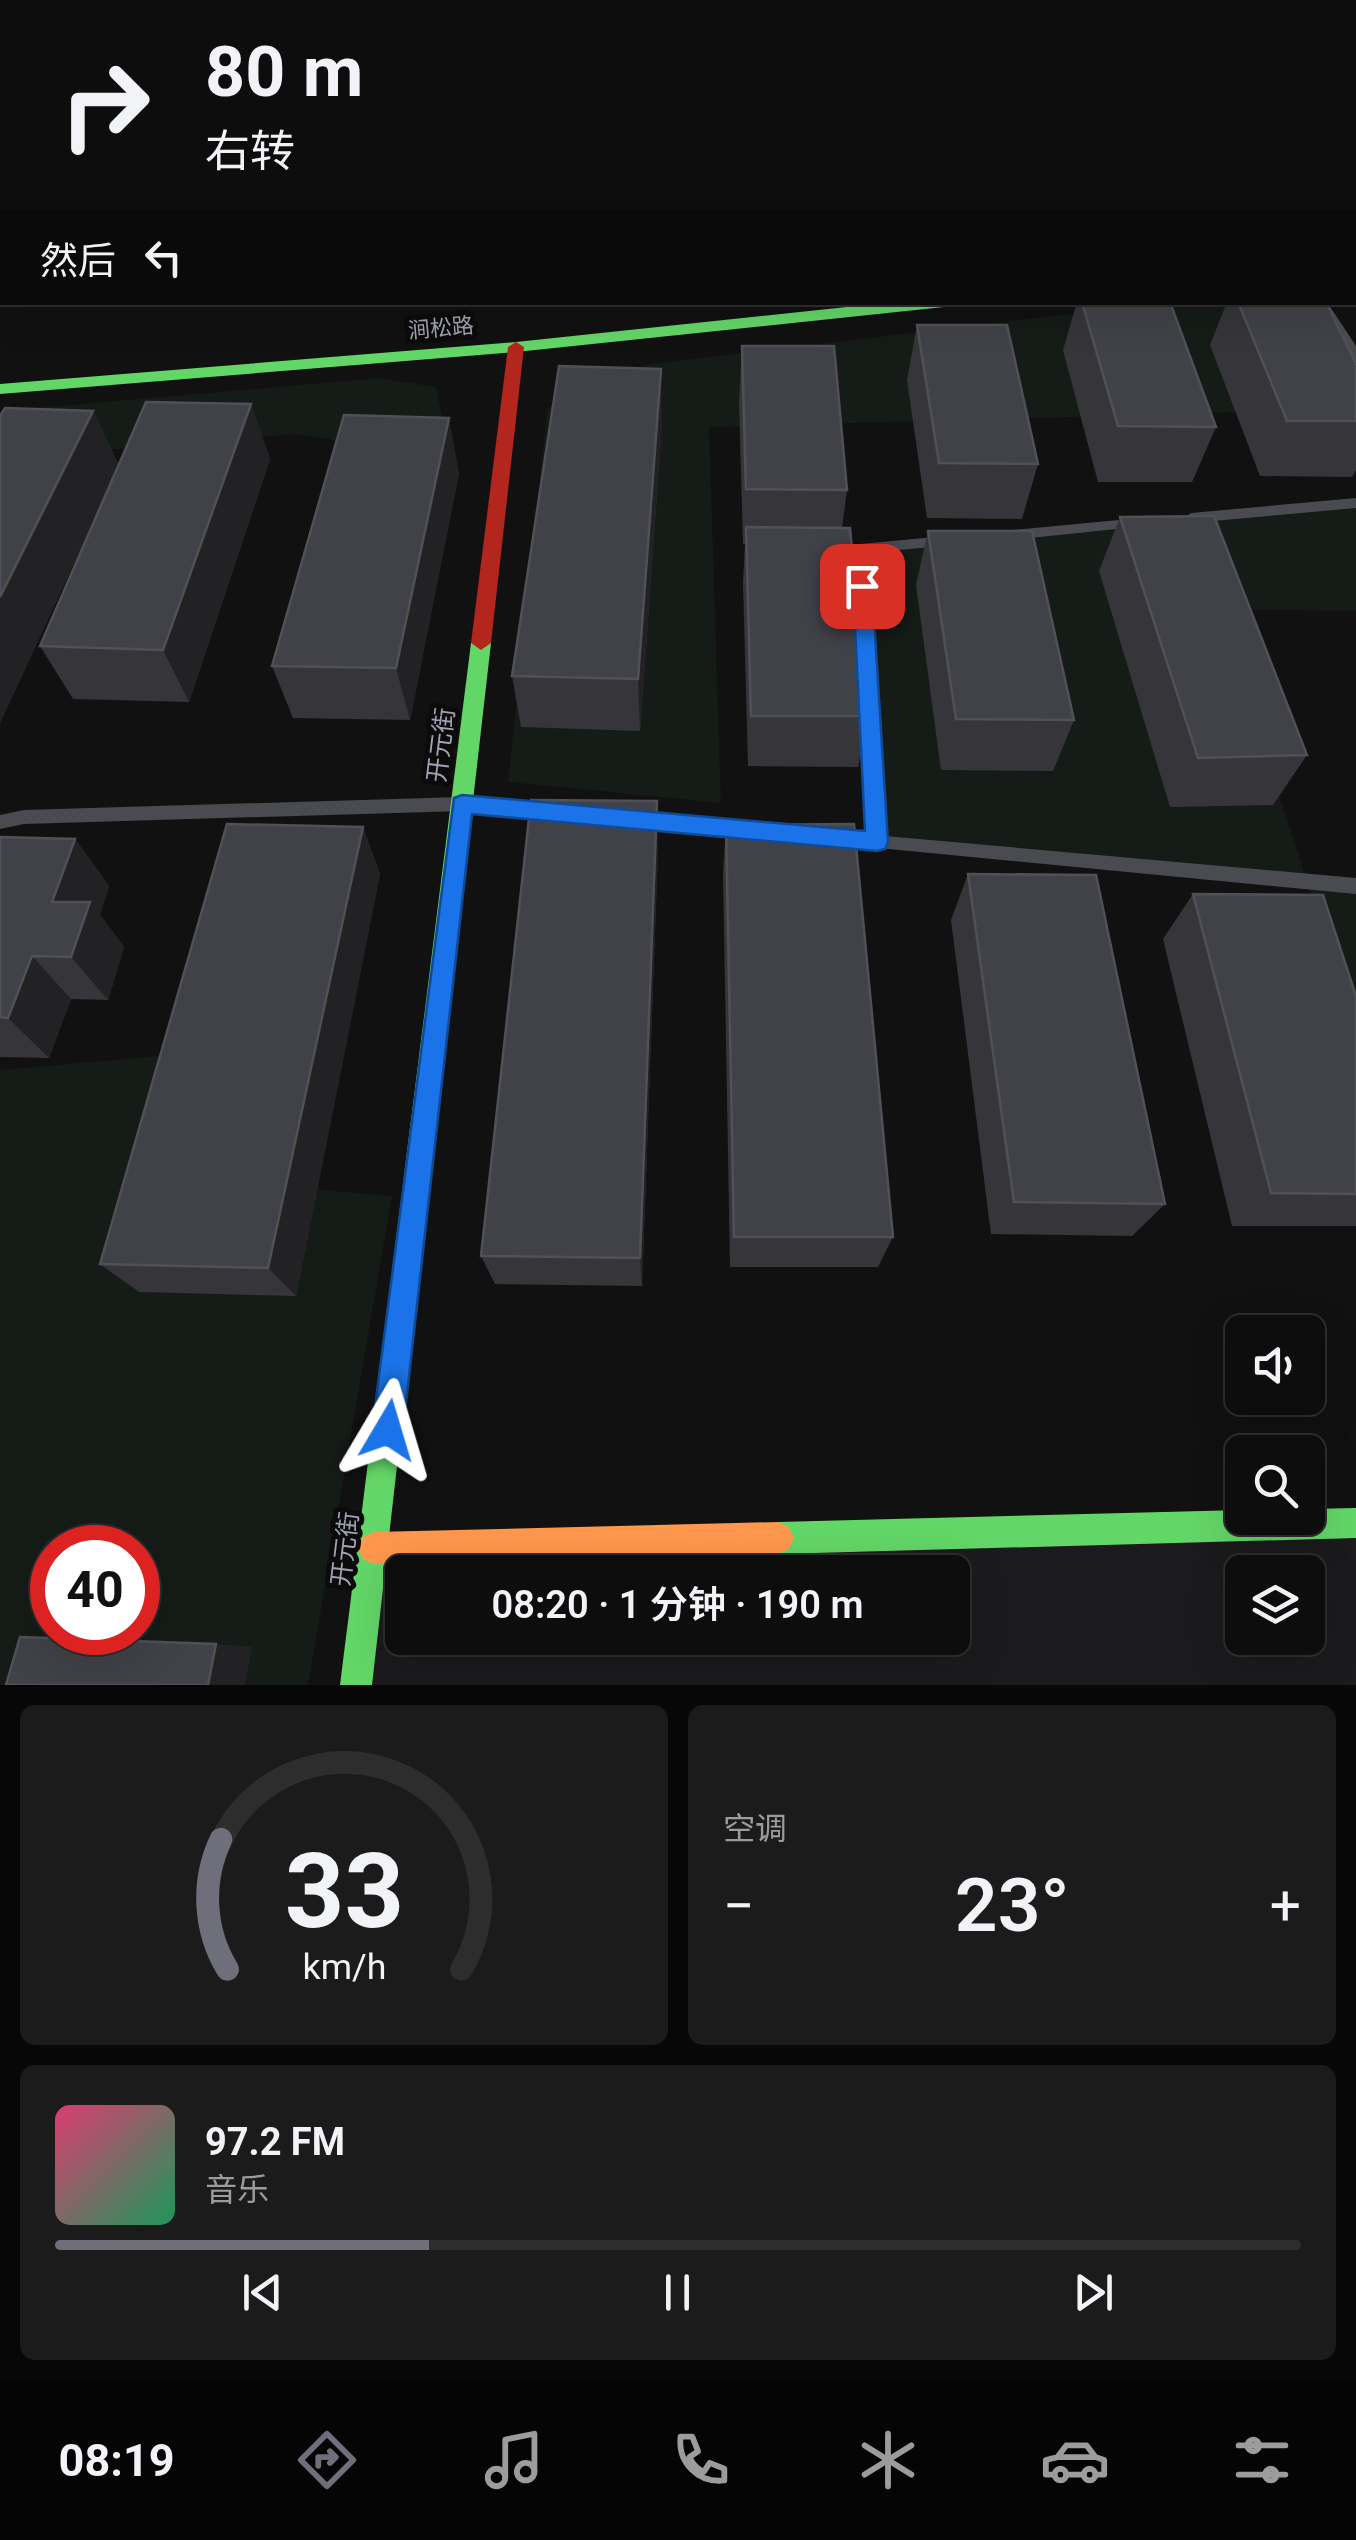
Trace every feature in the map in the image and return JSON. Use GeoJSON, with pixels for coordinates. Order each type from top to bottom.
{"type":"FeatureCollection","features":[{"type":"Feature","properties":{"kind":"street","name":"涧松路"},"geometry":{"type":"LineString","coordinates":[[0,388],[516,347],[915,305]]}},
{"type":"Feature","properties":{"kind":"street","name":"开元街"},"geometry":{"type":"LineString","coordinates":[[356,1685],[516,347]]}},
{"type":"Feature","properties":{"kind":"street"},"geometry":{"type":"LineString","coordinates":[[374,1548],[1356,1523]]}},
{"type":"Feature","properties":{"kind":"lane"},"geometry":{"type":"LineString","coordinates":[[1322,305],[1356,356]]}},
{"type":"Feature","properties":{"kind":"lane"},"geometry":{"type":"LineString","coordinates":[[1178,520],[1356,503]]}},
{"type":"Feature","properties":{"kind":"lane"},"geometry":{"type":"LineString","coordinates":[[999,536],[1158,522]]}},
{"type":"Feature","properties":{"kind":"lane"},"geometry":{"type":"LineString","coordinates":[[877,842],[860,549],[960,540]]}},
{"type":"Feature","properties":{"kind":"lane"},"geometry":{"type":"LineString","coordinates":[[0,822],[24,817],[462,804],[580,815]]}},
{"type":"Feature","properties":{"kind":"lane"},"geometry":{"type":"LineString","coordinates":[[620,818],[758,831]]}},
{"type":"Feature","properties":{"kind":"lane"},"geometry":{"type":"LineString","coordinates":[[818,836],[1356,886]]}},
{"type":"Feature","properties":{"kind":"shaded area"},"geometry":{"type":"Polygon","coordinates":[[[1145,305],[1300,305],[1354,409],[709,427],[721,803],[508,782],[547,411],[581,381],[652,364],[1145,305]]]}},
{"type":"Feature","properties":{"kind":"shaded area"},"geometry":{"type":"Polygon","coordinates":[[[380,378],[436,387],[451,458],[297,434],[0,459],[0,411],[380,378]]]}},
{"type":"Feature","properties":{"kind":"shaded area"},"geometry":{"type":"Polygon","coordinates":[[[1356,503],[1356,611],[1218,609],[1307,881],[877,842],[860,549],[1356,503]]]}},
{"type":"Feature","properties":{"kind":"shaded area"},"geometry":{"type":"Polygon","coordinates":[[[1307,881],[1356,886],[1356,1046],[1307,881]]]}},
{"type":"Feature","properties":{"kind":"shaded area"},"geometry":{"type":"Polygon","coordinates":[[[180,1054],[133,1174],[392,1196],[308,1685],[0,1685],[0,1070],[180,1054]]]}},
{"type":"Feature","properties":{"kind":"shaded area"},"geometry":{"type":"Polygon","coordinates":[[[1356,1523],[1356,1685],[356,1685],[374,1548],[1225,1526],[1225,1535],[1325,1535],[1325,1524],[1356,1523]]]}},
{"type":"Feature","properties":{"kind":"building"},"geometry":{"type":"Polygon","coordinates":[[[1083,305],[1171,305],[1216,427],[1118,426],[1083,305]]]}},
{"type":"Feature","properties":{"kind":"building"},"geometry":{"type":"Polygon","coordinates":[[[1239,305],[1327,305],[1356,364],[1356,421],[1287,421],[1239,305]]]}},
{"type":"Feature","properties":{"kind":"building"},"geometry":{"type":"Polygon","coordinates":[[[917,325],[1007,325],[1038,464],[939,463],[917,325]]]}},
{"type":"Feature","properties":{"kind":"building"},"geometry":{"type":"Polygon","coordinates":[[[742,346],[834,346],[847,490],[746,489],[742,346]]]}},
{"type":"Feature","properties":{"kind":"building"},"geometry":{"type":"Polygon","coordinates":[[[559,366],[661,369],[638,679],[512,676],[559,366]]]}},
{"type":"Feature","properties":{"kind":"building"},"geometry":{"type":"Polygon","coordinates":[[[146,402],[251,404],[163,650],[40,646],[146,402]]]}},
{"type":"Feature","properties":{"kind":"building"},"geometry":{"type":"Polygon","coordinates":[[[5,408],[93,411],[0,597],[0,416],[5,408]]]}},
{"type":"Feature","properties":{"kind":"building"},"geometry":{"type":"Polygon","coordinates":[[[344,415],[449,418],[396,668],[272,666],[344,415]]]}},
{"type":"Feature","properties":{"kind":"building"},"geometry":{"type":"Polygon","coordinates":[[[1214,516],[1307,755],[1198,758],[1120,517],[1214,516]]]}},
{"type":"Feature","properties":{"kind":"building"},"geometry":{"type":"Polygon","coordinates":[[[746,527],[850,528],[868,716],[751,716],[746,527]]]}},
{"type":"Feature","properties":{"kind":"building"},"geometry":{"type":"Polygon","coordinates":[[[928,531],[1032,531],[1074,720],[956,719],[928,531]]]}},
{"type":"Feature","properties":{"kind":"building"},"geometry":{"type":"Polygon","coordinates":[[[531,800],[657,801],[640,1258],[481,1256],[531,800]]]}},
{"type":"Feature","properties":{"kind":"building"},"geometry":{"type":"Polygon","coordinates":[[[227,824],[363,827],[268,1268],[100,1264],[227,824]]]}},
{"type":"Feature","properties":{"kind":"building"},"geometry":{"type":"Polygon","coordinates":[[[854,824],[893,1237],[734,1237],[726,825],[854,824]]]}},
{"type":"Feature","properties":{"kind":"building"},"geometry":{"type":"Polygon","coordinates":[[[0,837],[75,839],[52,902],[90,902],[71,957],[32,956],[8,1018],[0,1017],[0,837]]]}},
{"type":"Feature","properties":{"kind":"building"},"geometry":{"type":"Polygon","coordinates":[[[968,874],[1096,875],[1165,1204],[1014,1202],[968,874]]]}},
{"type":"Feature","properties":{"kind":"building"},"geometry":{"type":"Polygon","coordinates":[[[1193,894],[1323,895],[1356,996],[1356,1194],[1271,1193],[1193,894]]]}},
{"type":"Feature","properties":{"kind":"building"},"geometry":{"type":"Polygon","coordinates":[[[20,1637],[30,1637],[30,1655],[160,1655],[160,1642],[216,1644],[208,1685],[6,1685],[20,1637]]]}},
{"type":"Feature","properties":{"kind":"traffic: fast"},"geometry":{"type":"LineString","coordinates":[[0,389],[516,347],[915,305]]}},
{"type":"Feature","properties":{"kind":"traffic: fast"},"geometry":{"type":"LineString","coordinates":[[356,1685],[481,643]]}},
{"type":"Feature","properties":{"kind":"traffic: fast"},"geometry":{"type":"LineString","coordinates":[[778,1538],[1356,1523]]}},
{"type":"Feature","properties":{"kind":"traffic: slow"},"geometry":{"type":"LineString","coordinates":[[374,1548],[778,1538]]}},
{"type":"Feature","properties":{"kind":"traffic: jam"},"geometry":{"type":"LineString","coordinates":[[481,643],[516,347]]}},
{"type":"Feature","properties":{"kind":"route"},"geometry":{"type":"LineString","coordinates":[[388,1430],[462,804],[877,842],[862,586]]}}]}
